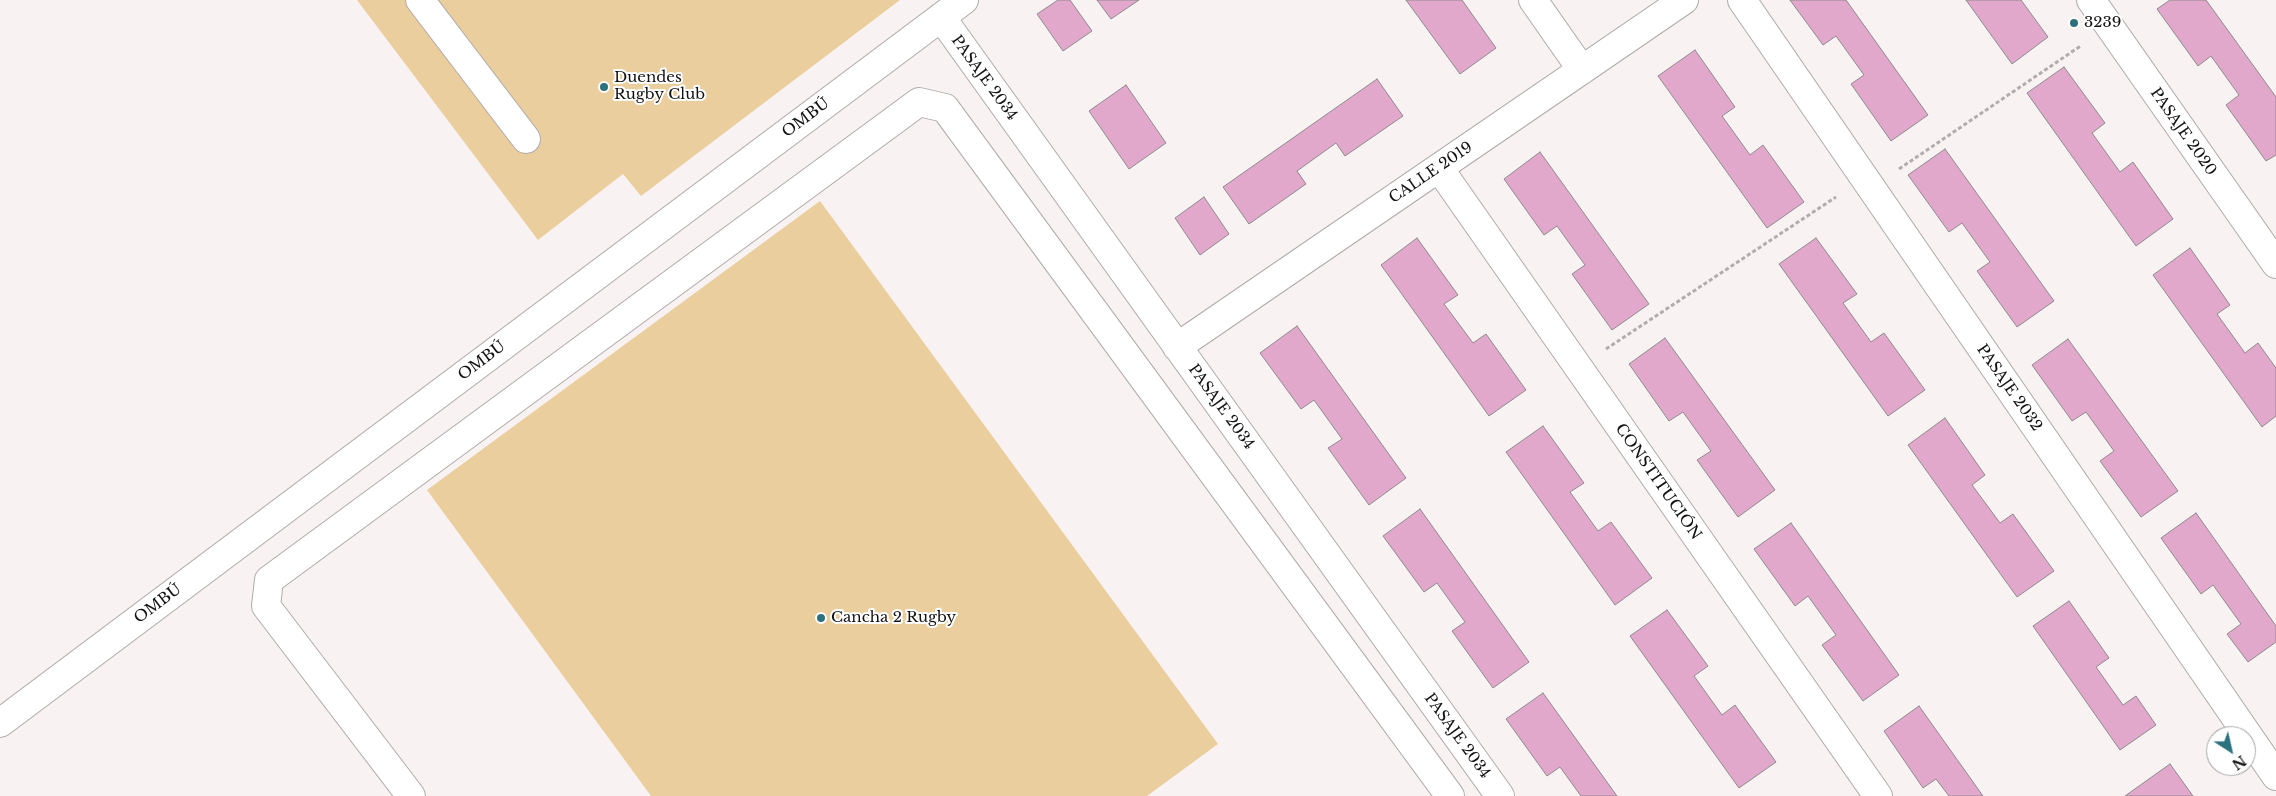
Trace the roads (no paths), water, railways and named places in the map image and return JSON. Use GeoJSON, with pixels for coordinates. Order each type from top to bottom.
{"type":"FeatureCollection","features":[{"type":"Feature","properties":{"kind":"street"},"geometry":{"type":"LineString","coordinates":[[420,0],[526,139]]}},
{"type":"Feature","properties":{"kind":"street","name":"OMBÚ"},"geometry":{"type":"LineString","coordinates":[[0,723],[964,0]]}},
{"type":"Feature","properties":{"kind":"street"},"geometry":{"type":"LineString","coordinates":[[1533,0],[1582,70]]}},
{"type":"Feature","properties":{"kind":"street","name":"CALLE 2019"},"geometry":{"type":"LineString","coordinates":[[1178,347],[1684,0]]}},
{"type":"Feature","properties":{"kind":"street","name":"PASAJE 2032"},"geometry":{"type":"LineString","coordinates":[[1742,0],[2276,776]]}},
{"type":"Feature","properties":{"kind":"street","name":"PASAJE 2020"},"geometry":{"type":"LineString","coordinates":[[2091,0],[2276,264]]}},
{"type":"Feature","properties":{"kind":"street","name":"PASAJE 2034"},"geometry":{"type":"LineString","coordinates":[[941,17],[1500,796]]}},
{"type":"Feature","properties":{"kind":"street"},"geometry":{"type":"LineString","coordinates":[[411,796],[266,606],[269,580],[919,102],[945,108],[1450,796]]}},
{"type":"Feature","properties":{"kind":"street","name":"CONSTITUCIÓN"},"geometry":{"type":"LineString","coordinates":[[1439,168],[1878,796]]}},
{"type":"Feature","properties":{"kind":"place","name":"3239"},"geometry":{"type":"Point","coordinates":[2074,23]}},
{"type":"Feature","properties":{"kind":"place","name":"Duendes Rugby Club"},"geometry":{"type":"Point","coordinates":[604,87]}},
{"type":"Feature","properties":{"kind":"place","name":"Cancha 2 Rugby"},"geometry":{"type":"Point","coordinates":[821,618]}}]}
